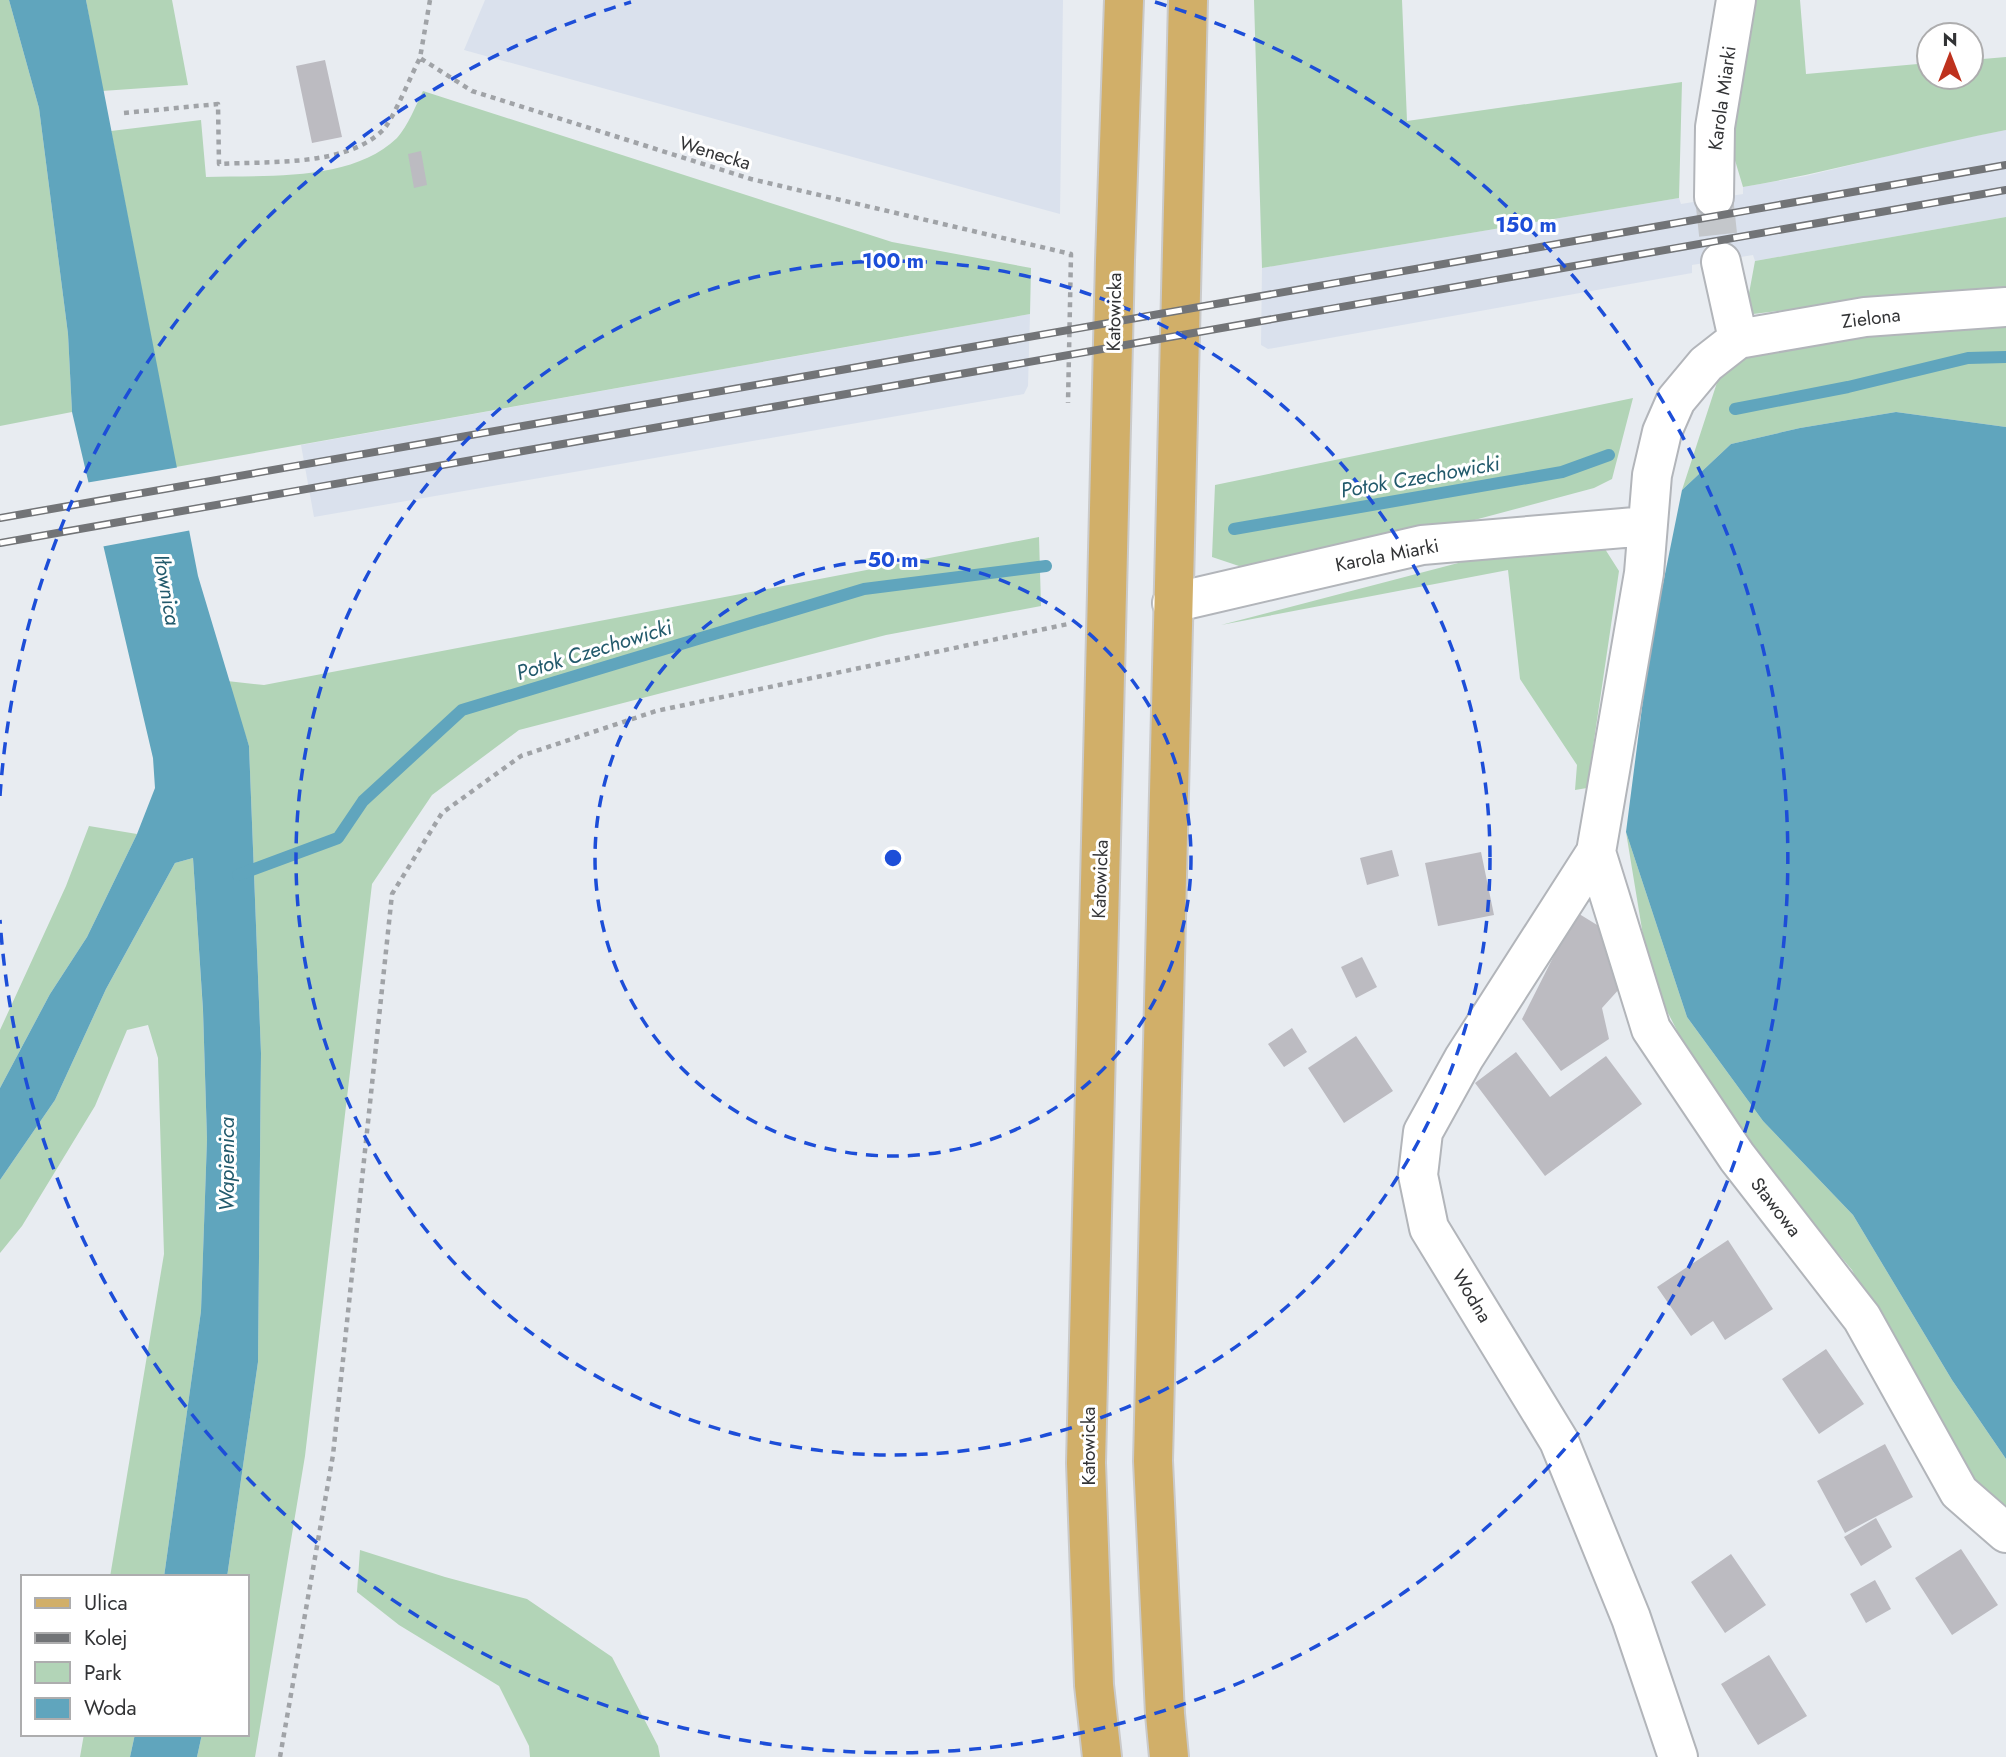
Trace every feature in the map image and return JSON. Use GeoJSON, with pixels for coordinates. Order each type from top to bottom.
{"type":"FeatureCollection","features":[{"type":"Feature","properties":{"kind":"main road","name":"Katowicka"},"geometry":{"type":"LineString","coordinates":[[1102,1757],[1094,1685],[1086,1463],[1115,260],[1124,0]]}},
{"type":"Feature","properties":{"kind":"main road"},"geometry":{"type":"LineString","coordinates":[[1170,1757],[1165,1714],[1153,1461],[1188,0]]}},
{"type":"Feature","properties":{"kind":"street","name":"Karola Miarki"},"geometry":{"type":"LineString","coordinates":[[1714,197],[1714,127],[1736,0]]}},
{"type":"Feature","properties":{"kind":"street"},"geometry":{"type":"LineString","coordinates":[[1596,852],[1644,573],[1652,475],[1662,432],[1676,400],[1691,381],[1738,339],[1721,262]]}},
{"type":"Feature","properties":{"kind":"street","name":"Zielona"},"geometry":{"type":"LineString","coordinates":[[1738,339],[1865,317],[2006,307]]}},
{"type":"Feature","properties":{"kind":"street","name":"Karola Miarki"},"geometry":{"type":"LineString","coordinates":[[1172,603],[1422,545],[1647,526]]}},
{"type":"Feature","properties":{"kind":"street","name":"Stawowa"},"geometry":{"type":"LineString","coordinates":[[1596,852],[1651,1029],[1737,1157],[1862,1318],[1959,1492],[2006,1533]]}},
{"type":"Feature","properties":{"kind":"street","name":"Wodna"},"geometry":{"type":"LineString","coordinates":[[1596,852],[1464,1058],[1423,1132],[1418,1174],[1429,1228],[1559,1441],[1631,1618],[1678,1757]]}},
{"type":"Feature","properties":{"kind":"path"},"geometry":{"type":"LineString","coordinates":[[124,113],[218,104],[219,164],[310,159],[355,149],[384,129],[420,58],[430,0]]}},
{"type":"Feature","properties":{"kind":"path","name":"Wenecka"},"geometry":{"type":"LineString","coordinates":[[420,58],[472,91],[751,179],[1070,254]]}},
{"type":"Feature","properties":{"kind":"path"},"geometry":{"type":"LineString","coordinates":[[280,1757],[333,1455],[392,894],[442,813],[521,755],[656,711],[1065,625]]}},
{"type":"Feature","properties":{"kind":"shaded area"},"geometry":{"type":"Polygon","coordinates":[[[485,0],[1063,0],[1060,214],[464,50],[485,0]]]}},
{"type":"Feature","properties":{"kind":"shaded area"},"geometry":{"type":"Polygon","coordinates":[[[2006,130],[2006,217],[1755,261],[1753,255],[1692,265],[1692,273],[1268,349],[1261,345],[1262,268],[1679,198],[1681,204],[1743,194],[1743,187],[1806,176],[2006,130]]]}},
{"type":"Feature","properties":{"kind":"shaded area"},"geometry":{"type":"Polygon","coordinates":[[[1030,314],[1028,386],[1024,394],[314,517],[301,445],[1030,314]]]}},
{"type":"Feature","properties":{"kind":"green space"},"geometry":{"type":"Polygon","coordinates":[[[0,0],[9,0],[39,108],[68,334],[72,412],[0,426],[0,0]]]}},
{"type":"Feature","properties":{"kind":"green space"},"geometry":{"type":"Polygon","coordinates":[[[86,0],[172,0],[188,85],[102,91],[86,0]]]}},
{"type":"Feature","properties":{"kind":"green space"},"geometry":{"type":"Polygon","coordinates":[[[1254,0],[1402,0],[1407,121],[1682,82],[1679,198],[1262,268],[1254,0]]]}},
{"type":"Feature","properties":{"kind":"green space"},"geometry":{"type":"Polygon","coordinates":[[[1752,0],[1800,0],[1806,74],[1915,64],[1915,91],[1985,91],[1985,59],[2006,57],[2006,130],[1743,187],[1728,137],[1752,0]]]}},
{"type":"Feature","properties":{"kind":"green space"},"geometry":{"type":"Polygon","coordinates":[[[423,91],[892,242],[1031,268],[1030,314],[176,467],[111,131],[201,120],[206,177],[307,173],[356,162],[378,152],[401,133],[423,91]]]}},
{"type":"Feature","properties":{"kind":"green space"},"geometry":{"type":"Polygon","coordinates":[[[2006,217],[2006,289],[1910,295],[1745,315],[1755,261],[2006,217]]]}},
{"type":"Feature","properties":{"kind":"green space"},"geometry":{"type":"Polygon","coordinates":[[[2006,324],[2006,427],[1896,412],[1800,428],[1731,444],[1682,490],[1724,361],[1793,342],[2006,324]]]}},
{"type":"Feature","properties":{"kind":"green space"},"geometry":{"type":"Polygon","coordinates":[[[1633,398],[1612,479],[1594,488],[1437,530],[1296,563],[1239,566],[1212,557],[1215,485],[1633,398]]]}},
{"type":"Feature","properties":{"kind":"green space"},"geometry":{"type":"Polygon","coordinates":[[[1039,537],[1041,606],[886,635],[519,730],[432,795],[372,884],[305,1456],[255,1757],[197,1757],[202,1736],[248,1736],[248,1575],[227,1575],[258,1362],[261,1053],[249,746],[227,681],[264,685],[1039,537]]]}},
{"type":"Feature","properties":{"kind":"green space"},"geometry":{"type":"Polygon","coordinates":[[[1535,543],[1605,549],[1619,571],[1587,788],[1575,790],[1577,765],[1520,679],[1508,570],[1221,625],[1535,543]]]}},
{"type":"Feature","properties":{"kind":"green space"},"geometry":{"type":"Polygon","coordinates":[[[89,826],[137,834],[87,937],[50,994],[0,1088],[0,1030],[66,886],[89,826]]]}},
{"type":"Feature","properties":{"kind":"green space"},"geometry":{"type":"Polygon","coordinates":[[[1626,832],[1687,1017],[1763,1121],[1853,1215],[1952,1380],[2006,1459],[2006,1510],[1976,1482],[1897,1360],[1852,1270],[1766,1168],[1706,1087],[1650,978],[1626,832]]]}},
{"type":"Feature","properties":{"kind":"green space"},"geometry":{"type":"Polygon","coordinates":[[[193,858],[203,1011],[207,1139],[201,1311],[164,1575],[110,1575],[164,1254],[158,1058],[148,1025],[127,1030],[95,1106],[22,1226],[0,1253],[0,1180],[55,1100],[106,989],[175,863],[193,858]]]}},
{"type":"Feature","properties":{"kind":"green space"},"geometry":{"type":"Polygon","coordinates":[[[360,1550],[527,1599],[612,1657],[658,1746],[660,1757],[530,1757],[529,1746],[499,1686],[399,1625],[357,1592],[360,1550]]]}},
{"type":"Feature","properties":{"kind":"green space"},"geometry":{"type":"Polygon","coordinates":[[[84,1736],[135,1736],[130,1757],[80,1757],[84,1736]]]}},
{"type":"Feature","properties":{"kind":"water"},"geometry":{"type":"Polygon","coordinates":[[[9,0],[86,0],[198,576],[249,746],[261,1053],[258,1362],[227,1575],[164,1575],[201,1311],[207,1139],[203,1010],[193,858],[175,863],[106,989],[55,1100],[0,1180],[0,1088],[50,994],[87,937],[137,834],[155,788],[153,758],[72,412],[68,334],[39,108],[9,0]]]}},
{"type":"Feature","properties":{"kind":"water"},"geometry":{"type":"Polygon","coordinates":[[[1896,412],[2006,427],[2006,1459],[1952,1380],[1853,1215],[1763,1121],[1687,1017],[1626,832],[1649,653],[1682,490],[1731,444],[1800,428],[1896,412]]]}},
{"type":"Feature","properties":{"kind":"water"},"geometry":{"type":"Polygon","coordinates":[[[135,1736],[202,1736],[197,1757],[130,1757],[135,1736]]]}},
{"type":"Feature","properties":{"kind":"pier"},"geometry":{"type":"Polygon","coordinates":[[[180,467],[192,530],[100,547],[85,483],[180,467]]]}},
{"type":"Feature","properties":{"kind":"building"},"geometry":{"type":"Polygon","coordinates":[[[325,60],[342,137],[312,143],[296,66],[325,60]]]}},
{"type":"Feature","properties":{"kind":"building"},"geometry":{"type":"Polygon","coordinates":[[[421,151],[427,185],[414,188],[408,154],[421,151]]]}},
{"type":"Feature","properties":{"kind":"building"},"geometry":{"type":"Polygon","coordinates":[[[1392,850],[1399,876],[1367,885],[1360,858],[1392,850]]]}},
{"type":"Feature","properties":{"kind":"building"},"geometry":{"type":"Polygon","coordinates":[[[1481,852],[1494,915],[1438,926],[1425,863],[1481,852]]]}},
{"type":"Feature","properties":{"kind":"building"},"geometry":{"type":"Polygon","coordinates":[[[1576,912],[1602,928],[1621,987],[1602,1008],[1609,1039],[1561,1071],[1522,1019],[1576,912]]]}},
{"type":"Feature","properties":{"kind":"building"},"geometry":{"type":"Polygon","coordinates":[[[1362,957],[1377,987],[1356,998],[1341,967],[1362,957]]]}},
{"type":"Feature","properties":{"kind":"building"},"geometry":{"type":"Polygon","coordinates":[[[1292,1028],[1307,1052],[1284,1067],[1268,1044],[1292,1028]]]}},
{"type":"Feature","properties":{"kind":"building"},"geometry":{"type":"Polygon","coordinates":[[[1356,1036],[1393,1091],[1344,1123],[1308,1068],[1356,1036]]]}},
{"type":"Feature","properties":{"kind":"building"},"geometry":{"type":"Polygon","coordinates":[[[1516,1052],[1550,1097],[1606,1056],[1642,1104],[1545,1176],[1475,1083],[1516,1052]]]}},
{"type":"Feature","properties":{"kind":"building"},"geometry":{"type":"Polygon","coordinates":[[[1728,1240],[1773,1309],[1725,1340],[1713,1321],[1691,1336],[1657,1287],[1728,1240]]]}},
{"type":"Feature","properties":{"kind":"building"},"geometry":{"type":"Polygon","coordinates":[[[1826,1349],[1864,1404],[1819,1434],[1782,1379],[1826,1349]]]}},
{"type":"Feature","properties":{"kind":"building"},"geometry":{"type":"Polygon","coordinates":[[[1885,1444],[1913,1497],[1845,1533],[1817,1481],[1885,1444]]]}},
{"type":"Feature","properties":{"kind":"building"},"geometry":{"type":"Polygon","coordinates":[[[1876,1518],[1892,1547],[1861,1566],[1844,1537],[1876,1518]]]}},
{"type":"Feature","properties":{"kind":"building"},"geometry":{"type":"Polygon","coordinates":[[[1961,1549],[1998,1605],[1952,1635],[1915,1578],[1961,1549]]]}},
{"type":"Feature","properties":{"kind":"building"},"geometry":{"type":"Polygon","coordinates":[[[1731,1554],[1766,1605],[1725,1633],[1691,1582],[1731,1554]]]}},
{"type":"Feature","properties":{"kind":"building"},"geometry":{"type":"Polygon","coordinates":[[[1875,1580],[1891,1609],[1866,1623],[1850,1594],[1875,1580]]]}},
{"type":"Feature","properties":{"kind":"building"},"geometry":{"type":"Polygon","coordinates":[[[1769,1655],[1807,1716],[1758,1745],[1721,1684],[1769,1655]]]}},
{"type":"Feature","properties":{"kind":"waterway","name":"Potok Czechowicki"},"geometry":{"type":"LineString","coordinates":[[1735,409],[1848,387],[1968,358],[2006,357]]}},
{"type":"Feature","properties":{"kind":"waterway","name":"Potok Czechowicki"},"geometry":{"type":"LineString","coordinates":[[1234,529],[1562,472],[1609,455]]}},
{"type":"Feature","properties":{"kind":"waterway","name":"Potok Czechowicki"},"geometry":{"type":"LineString","coordinates":[[238,875],[338,838],[363,801],[462,710],[864,589],[1046,566]]}},
{"type":"Feature","properties":{"kind":"tunnel"},"geometry":{"type":"LineString","coordinates":[[1714,197],[1721,262]]}},
{"type":"Feature","properties":{"kind":"railway"},"geometry":{"type":"LineString","coordinates":[[0,518],[2006,165]]}},
{"type":"Feature","properties":{"kind":"railway"},"geometry":{"type":"LineString","coordinates":[[0,543],[2006,190]]}},
{"type":"Feature","properties":{"kind":"water label","name":"Iłownica"},"geometry":{"type":"Point","coordinates":[167,590]}},
{"type":"Feature","properties":{"kind":"water label","name":"Wapienica"},"geometry":{"type":"Point","coordinates":[227,1164]}}]}
